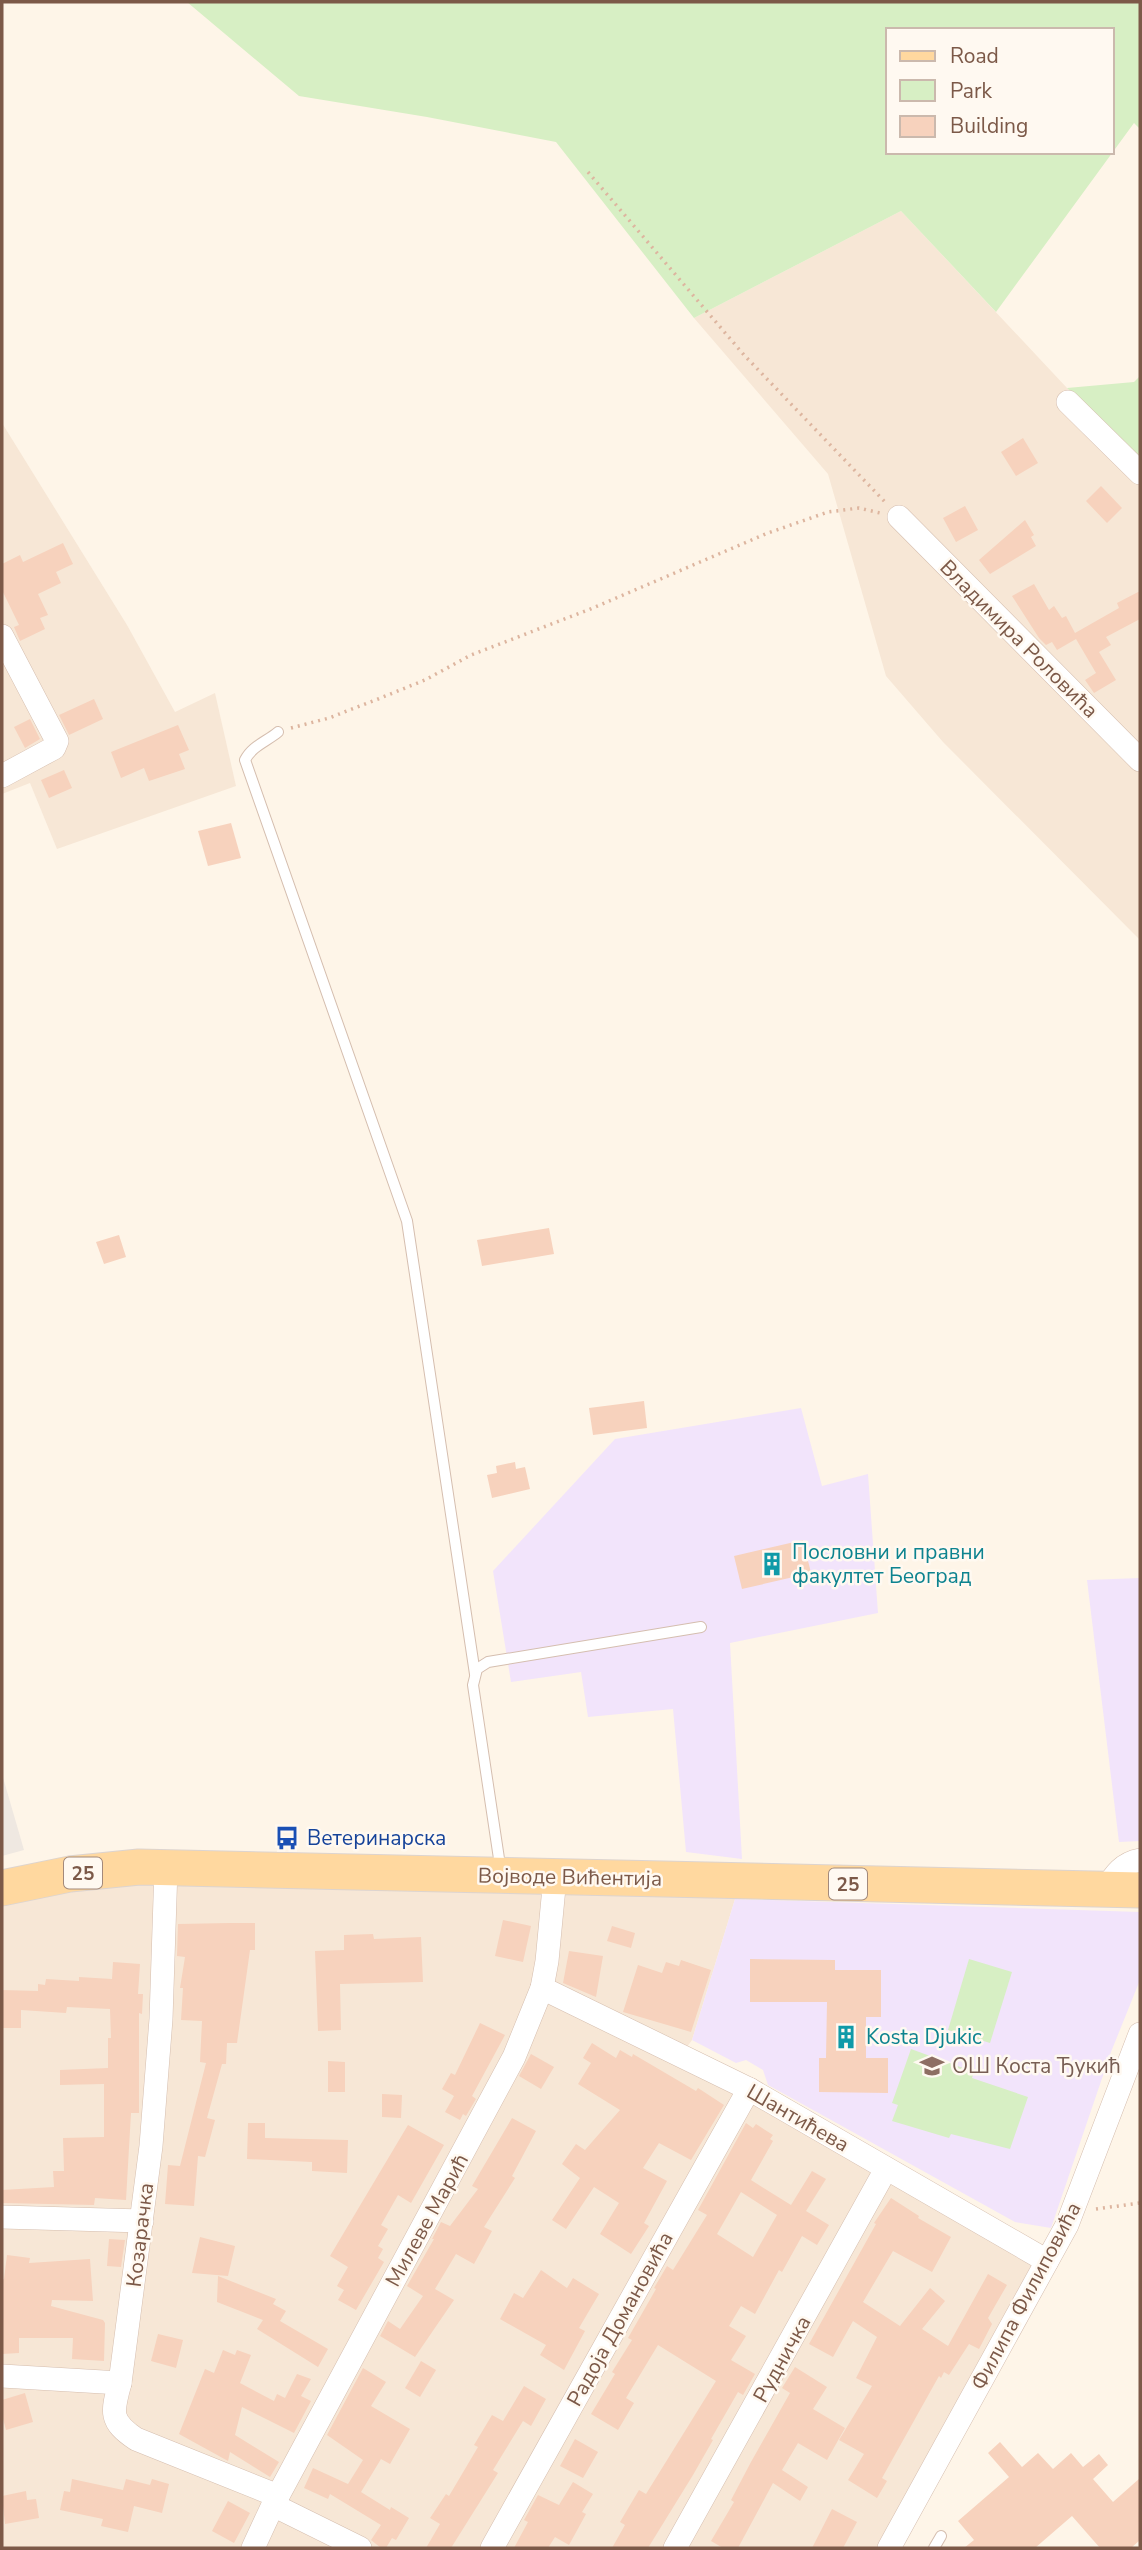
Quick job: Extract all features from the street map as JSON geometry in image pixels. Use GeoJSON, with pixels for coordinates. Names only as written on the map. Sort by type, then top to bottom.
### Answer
{"type":"FeatureCollection","features":[{"type":"Feature","properties":{"kind":"main road","name":"Војводе Вићентија"},"geometry":{"type":"LineString","coordinates":[[2,1888],[70,1874],[139,1867],[1123,1889]]}},
{"type":"Feature","properties":{"kind":"street"},"geometry":{"type":"LineString","coordinates":[[1068,402],[1140,473]]}},
{"type":"Feature","properties":{"kind":"street","name":"Владимира Роловића"},"geometry":{"type":"LineString","coordinates":[[899,517],[1140,760]]}},
{"type":"Feature","properties":{"kind":"street"},"geometry":{"type":"LineString","coordinates":[[2,636],[55,733],[57,745],[2,776]]}},
{"type":"Feature","properties":{"kind":"street"},"geometry":{"type":"LineString","coordinates":[[1123,1889],[1117,1871],[1132,1861],[1140,1860]]}},
{"type":"Feature","properties":{"kind":"street","name":"Козарачка"},"geometry":{"type":"LineString","coordinates":[[166,1868],[158,2071],[142,2221],[120,2383],[113,2409],[119,2428],[136,2439],[275,2501],[360,2548]]}},
{"type":"Feature","properties":{"kind":"street","name":"Милеве Марић"},"geometry":{"type":"LineString","coordinates":[[253,2548],[275,2501],[514,2057],[542,1988],[555,1877]]}},
{"type":"Feature","properties":{"kind":"street","name":"Шантићева"},"geometry":{"type":"LineString","coordinates":[[542,1988],[749,2089],[1047,2261]]}},
{"type":"Feature","properties":{"kind":"street","name":"Филипа Филиповића"},"geometry":{"type":"LineString","coordinates":[[889,2548],[1073,2211],[1140,2034]]}},
{"type":"Feature","properties":{"kind":"street","name":"Радоја Домановића"},"geometry":{"type":"LineString","coordinates":[[492,2548],[749,2089]]}},
{"type":"Feature","properties":{"kind":"street","name":"Рудничка"},"geometry":{"type":"LineString","coordinates":[[675,2548],[886,2169]]}},
{"type":"Feature","properties":{"kind":"street"},"geometry":{"type":"LineString","coordinates":[[2,2217],[142,2221]]}},
{"type":"Feature","properties":{"kind":"street"},"geometry":{"type":"LineString","coordinates":[[2,2376],[120,2383]]}},
{"type":"Feature","properties":{"kind":"lane"},"geometry":{"type":"LineString","coordinates":[[278,732],[251,750],[245,760],[407,1221],[475,1674],[473,1685],[502,1875]]}},
{"type":"Feature","properties":{"kind":"lane"},"geometry":{"type":"LineString","coordinates":[[475,1674],[488,1662],[701,1627]]}},
{"type":"Feature","properties":{"kind":"lane"},"geometry":{"type":"LineString","coordinates":[[934,2548],[941,2536]]}},
{"type":"Feature","properties":{"kind":"path"},"geometry":{"type":"LineString","coordinates":[[588,172],[744,355],[899,517]]}},
{"type":"Feature","properties":{"kind":"path"},"geometry":{"type":"LineString","coordinates":[[278,732],[329,718],[378,699],[425,680],[471,654],[587,610],[768,533],[828,512],[859,508],[899,517]]}},
{"type":"Feature","properties":{"kind":"path"},"geometry":{"type":"LineString","coordinates":[[1073,2211],[1140,2203]]}},
{"type":"Feature","properties":{"kind":"shaded area"},"geometry":{"type":"Polygon","coordinates":[[[901,211],[1067,388],[1140,460],[1140,940],[943,742],[886,676],[828,474],[694,318],[901,211]]]}},
{"type":"Feature","properties":{"kind":"shaded area"},"geometry":{"type":"Polygon","coordinates":[[[2,423],[127,625],[175,712],[215,693],[236,786],[57,849],[30,783],[2,794],[2,423]]]}},
{"type":"Feature","properties":{"kind":"shaded area"},"geometry":{"type":"Polygon","coordinates":[[[801,1408],[822,1486],[868,1474],[878,1613],[730,1643],[742,1859],[686,1852],[673,1709],[588,1717],[581,1672],[511,1682],[493,1571],[615,1439],[801,1408]]]}},
{"type":"Feature","properties":{"kind":"shaded area"},"geometry":{"type":"Polygon","coordinates":[[[1140,1578],[1140,1841],[1119,1842],[1087,1580],[1140,1578]]]}},
{"type":"Feature","properties":{"kind":"shaded area"},"geometry":{"type":"Polygon","coordinates":[[[2,1774],[24,1850],[2,1856],[2,1774]]]}},
{"type":"Feature","properties":{"kind":"shaded area"},"geometry":{"type":"Polygon","coordinates":[[[99,1884],[442,1888],[735,1899],[692,2040],[680,2057],[1037,2268],[881,2548],[2,2548],[2,1906],[99,1884]]]}},
{"type":"Feature","properties":{"kind":"shaded area","name":"ОШ Коста Ђукић"},"geometry":{"type":"Polygon","coordinates":[[[735,1899],[1140,1912],[1140,1980],[1111,2052],[1051,2228],[1015,2222],[768,2085],[763,2070],[746,2060],[736,2063],[692,2040],[735,1899]]]}},
{"type":"Feature","properties":{"kind":"green space"},"geometry":{"type":"Polygon","coordinates":[[[187,2],[1140,2],[1140,129],[1134,123],[1114,150],[1114,28],[886,28],[886,154],[1111,154],[996,312],[901,211],[694,318],[556,142],[299,96],[187,2]]]}},
{"type":"Feature","properties":{"kind":"green space"},"geometry":{"type":"Polygon","coordinates":[[[1140,376],[1140,460],[1067,388],[1134,382],[1140,376]]]}},
{"type":"Feature","properties":{"kind":"green space"},"geometry":{"type":"Polygon","coordinates":[[[969,1959],[1012,1972],[990,2043],[948,2030],[969,1959]]]}},
{"type":"Feature","properties":{"kind":"green space"},"geometry":{"type":"Polygon","coordinates":[[[911,2049],[974,2072],[972,2078],[1028,2097],[1010,2149],[951,2134],[949,2138],[892,2121],[898,2105],[892,2103],[911,2049]]]}},
{"type":"Feature","properties":{"kind":"building"},"geometry":{"type":"Polygon","coordinates":[[[1023,438],[1038,463],[1016,476],[1001,452],[1023,438]]]}},
{"type":"Feature","properties":{"kind":"building"},"geometry":{"type":"Polygon","coordinates":[[[1101,486],[1122,508],[1107,523],[1086,501],[1101,486]]]}},
{"type":"Feature","properties":{"kind":"building"},"geometry":{"type":"Polygon","coordinates":[[[965,506],[978,530],[956,542],[943,518],[965,506]]]}},
{"type":"Feature","properties":{"kind":"building"},"geometry":{"type":"Polygon","coordinates":[[[1025,520],[1034,535],[1031,537],[1036,546],[990,574],[979,560],[1025,520]]]}},
{"type":"Feature","properties":{"kind":"building"},"geometry":{"type":"Polygon","coordinates":[[[63,543],[73,564],[56,572],[61,583],[38,594],[48,615],[40,618],[45,629],[20,641],[14,627],[19,625],[2,590],[2,564],[20,555],[23,562],[63,543]]]}},
{"type":"Feature","properties":{"kind":"building"},"geometry":{"type":"Polygon","coordinates":[[[1034,584],[1049,610],[1054,606],[1062,618],[1066,616],[1075,633],[1119,608],[1117,603],[1140,591],[1140,619],[1106,637],[1111,645],[1099,652],[1116,680],[1094,693],[1085,680],[1096,673],[1076,639],[1057,650],[1052,642],[1046,645],[1039,638],[1012,596],[1034,584]]]}},
{"type":"Feature","properties":{"kind":"building"},"geometry":{"type":"Polygon","coordinates":[[[94,699],[103,719],[69,735],[59,715],[94,699]]]}},
{"type":"Feature","properties":{"kind":"building"},"geometry":{"type":"Polygon","coordinates":[[[30,719],[40,739],[25,748],[14,727],[30,719]]]}},
{"type":"Feature","properties":{"kind":"building"},"geometry":{"type":"Polygon","coordinates":[[[178,725],[189,750],[179,754],[185,769],[149,781],[144,768],[121,778],[111,752],[178,725]]]}},
{"type":"Feature","properties":{"kind":"building"},"geometry":{"type":"Polygon","coordinates":[[[64,770],[72,788],[49,798],[41,780],[64,770]]]}},
{"type":"Feature","properties":{"kind":"building"},"geometry":{"type":"Polygon","coordinates":[[[231,823],[241,858],[208,866],[198,831],[231,823]]]}},
{"type":"Feature","properties":{"kind":"building"},"geometry":{"type":"Polygon","coordinates":[[[549,1228],[554,1254],[482,1266],[477,1240],[549,1228]]]}},
{"type":"Feature","properties":{"kind":"building"},"geometry":{"type":"Polygon","coordinates":[[[119,1235],[126,1257],[104,1264],[96,1242],[119,1235]]]}},
{"type":"Feature","properties":{"kind":"building"},"geometry":{"type":"Polygon","coordinates":[[[644,1401],[647,1428],[593,1435],[589,1408],[644,1401]]]}},
{"type":"Feature","properties":{"kind":"building"},"geometry":{"type":"Polygon","coordinates":[[[515,1462],[516,1469],[525,1467],[530,1489],[492,1498],[487,1475],[497,1473],[496,1466],[515,1462]]]}},
{"type":"Feature","properties":{"kind":"building","name":"Пословни и правни факултет Београд"},"geometry":{"type":"Polygon","coordinates":[[[803,1540],[811,1573],[742,1589],[734,1556],[803,1540]]]}},
{"type":"Feature","properties":{"kind":"building"},"geometry":{"type":"Polygon","coordinates":[[[503,1920],[531,1926],[523,1962],[495,1956],[503,1920]]]}},
{"type":"Feature","properties":{"kind":"building"},"geometry":{"type":"Polygon","coordinates":[[[255,1923],[255,1950],[250,1950],[237,2043],[227,2043],[226,2064],[222,2064],[207,2118],[215,2120],[205,2157],[198,2156],[194,2206],[165,2204],[168,2165],[180,2166],[206,2063],[200,2062],[202,2021],[181,2020],[183,1988],[180,1988],[185,1957],[177,1956],[178,1924],[255,1923]]]}},
{"type":"Feature","properties":{"kind":"building"},"geometry":{"type":"Polygon","coordinates":[[[612,1926],[635,1933],[631,1948],[607,1941],[612,1926]]]}},
{"type":"Feature","properties":{"kind":"building"},"geometry":{"type":"Polygon","coordinates":[[[373,1934],[374,1939],[421,1937],[423,1982],[340,1984],[341,2030],[318,2031],[315,1951],[344,1950],[344,1935],[373,1934]]]}},
{"type":"Feature","properties":{"kind":"building"},"geometry":{"type":"Polygon","coordinates":[[[569,1951],[603,1956],[596,1997],[563,1983],[569,1951]]]}},
{"type":"Feature","properties":{"kind":"building","name":"Kosta Djukic"},"geometry":{"type":"Polygon","coordinates":[[[750,1959],[835,1960],[835,1970],[881,1970],[881,2017],[866,2017],[866,2058],[888,2058],[888,2093],[819,2092],[819,2058],[826,2058],[827,2002],[750,2002],[750,1959]]]}},
{"type":"Feature","properties":{"kind":"building"},"geometry":{"type":"Polygon","coordinates":[[[681,1960],[711,1970],[691,2032],[623,2012],[638,1965],[662,1973],[666,1962],[679,1966],[681,1960]]]}},
{"type":"Feature","properties":{"kind":"building"},"geometry":{"type":"Polygon","coordinates":[[[113,1962],[140,1964],[138,1994],[143,1994],[142,2014],[139,2013],[139,2113],[131,2113],[126,2200],[95,2198],[94,2205],[2,2203],[2,2190],[54,2187],[53,2171],[64,2171],[63,2138],[104,2137],[104,2084],[60,2085],[60,2070],[108,2068],[108,2038],[111,2038],[110,2009],[67,2007],[66,2013],[21,2010],[21,2028],[2,2028],[2,1990],[38,1991],[38,1984],[45,1985],[46,1979],[112,1979],[113,1962]]]}},
{"type":"Feature","properties":{"kind":"building"},"geometry":{"type":"Polygon","coordinates":[[[480,2023],[505,2035],[472,2096],[476,2099],[466,2116],[463,2114],[460,2120],[445,2112],[454,2096],[442,2089],[451,2073],[455,2075],[480,2023]]]}},
{"type":"Feature","properties":{"kind":"building"},"geometry":{"type":"Polygon","coordinates":[[[592,2043],[616,2058],[620,2050],[632,2057],[633,2054],[696,2091],[698,2088],[724,2105],[691,2160],[659,2143],[643,2168],[667,2181],[644,2223],[649,2226],[631,2254],[600,2234],[619,2203],[594,2187],[566,2229],[552,2220],[580,2178],[562,2164],[576,2144],[585,2150],[620,2110],[578,2084],[591,2063],[583,2058],[592,2043]]]}},
{"type":"Feature","properties":{"kind":"building"},"geometry":{"type":"Polygon","coordinates":[[[531,2054],[554,2067],[541,2089],[519,2076],[531,2054]]]}},
{"type":"Feature","properties":{"kind":"building"},"geometry":{"type":"Polygon","coordinates":[[[328,2061],[345,2062],[345,2092],[328,2092],[328,2061]]]}},
{"type":"Feature","properties":{"kind":"building"},"geometry":{"type":"Polygon","coordinates":[[[382,2094],[402,2095],[401,2118],[382,2117],[382,2094]]]}},
{"type":"Feature","properties":{"kind":"building"},"geometry":{"type":"Polygon","coordinates":[[[512,2118],[536,2131],[512,2176],[515,2178],[484,2227],[492,2231],[474,2264],[456,2254],[435,2289],[454,2300],[415,2357],[380,2336],[388,2321],[400,2329],[423,2296],[407,2286],[441,2222],[450,2226],[478,2189],[472,2186],[512,2118]]]}},
{"type":"Feature","properties":{"kind":"building"},"geometry":{"type":"Polygon","coordinates":[[[248,2123],[265,2123],[265,2138],[348,2140],[347,2173],[312,2171],[312,2162],[247,2159],[248,2123]]]}},
{"type":"Feature","properties":{"kind":"building"},"geometry":{"type":"Polygon","coordinates":[[[746,2123],[753,2128],[756,2124],[773,2135],[770,2139],[773,2141],[751,2180],[791,2205],[812,2171],[826,2179],[806,2211],[829,2225],[817,2245],[802,2236],[782,2272],[779,2270],[755,2314],[741,2306],[729,2326],[746,2336],[731,2360],[755,2374],[743,2395],[738,2392],[693,2475],[648,2548],[612,2548],[625,2525],[620,2522],[639,2490],[646,2494],[716,2381],[658,2345],[626,2398],[634,2403],[618,2430],[591,2414],[632,2340],[628,2338],[656,2289],[654,2288],[667,2266],[673,2270],[707,2215],[698,2210],[746,2123]],[[741,2192],[717,2234],[753,2257],[777,2215],[741,2192]]]}},
{"type":"Feature","properties":{"kind":"building"},"geometry":{"type":"Polygon","coordinates":[[[408,2125],[444,2145],[411,2203],[398,2195],[381,2225],[388,2229],[378,2246],[383,2249],[378,2258],[384,2262],[356,2310],[338,2300],[344,2290],[337,2286],[348,2267],[330,2256],[408,2125]]]}},
{"type":"Feature","properties":{"kind":"building"},"geometry":{"type":"Polygon","coordinates":[[[891,2198],[951,2237],[932,2272],[893,2251],[863,2302],[900,2326],[930,2288],[945,2301],[922,2329],[948,2346],[988,2274],[1007,2285],[988,2318],[992,2324],[979,2349],[969,2344],[949,2375],[944,2372],[941,2378],[939,2376],[882,2478],[887,2481],[877,2498],[848,2480],[864,2454],[839,2440],[872,2386],[856,2378],[877,2337],[853,2321],[833,2357],[809,2344],[876,2224],[874,2223],[891,2198]]]}},
{"type":"Feature","properties":{"kind":"building"},"geometry":{"type":"Polygon","coordinates":[[[200,2237],[235,2246],[228,2276],[192,2273],[200,2237]]]}},
{"type":"Feature","properties":{"kind":"building"},"geometry":{"type":"Polygon","coordinates":[[[109,2239],[125,2240],[121,2267],[107,2266],[109,2239]]]}},
{"type":"Feature","properties":{"kind":"building"},"geometry":{"type":"Polygon","coordinates":[[[7,2255],[30,2258],[29,2263],[90,2259],[93,2301],[52,2300],[51,2306],[103,2320],[104,2361],[72,2359],[73,2338],[19,2338],[19,2353],[2,2354],[2,2280],[7,2255]]]}},
{"type":"Feature","properties":{"kind":"building"},"geometry":{"type":"Polygon","coordinates":[[[541,2270],[567,2288],[573,2278],[599,2294],[579,2328],[585,2331],[564,2370],[540,2355],[546,2345],[500,2319],[514,2293],[523,2298],[541,2270]]]}},
{"type":"Feature","properties":{"kind":"building"},"geometry":{"type":"Polygon","coordinates":[[[218,2276],[276,2299],[273,2304],[286,2311],[280,2321],[328,2349],[318,2367],[257,2329],[263,2320],[217,2302],[218,2276]]]}},
{"type":"Feature","properties":{"kind":"building"},"geometry":{"type":"Polygon","coordinates":[[[158,2334],[183,2340],[176,2368],[151,2361],[158,2334]]]}},
{"type":"Feature","properties":{"kind":"building"},"geometry":{"type":"Polygon","coordinates":[[[223,2350],[235,2355],[237,2350],[251,2355],[240,2383],[274,2401],[277,2394],[285,2398],[297,2374],[311,2379],[301,2396],[311,2401],[294,2433],[242,2407],[235,2435],[279,2462],[270,2477],[230,2452],[228,2461],[179,2434],[205,2369],[214,2373],[223,2350]]]}},
{"type":"Feature","properties":{"kind":"building"},"geometry":{"type":"Polygon","coordinates":[[[421,2361],[436,2370],[420,2397],[405,2388],[421,2361]]]}},
{"type":"Feature","properties":{"kind":"building"},"geometry":{"type":"Polygon","coordinates":[[[795,2367],[827,2387],[813,2409],[845,2428],[827,2460],[798,2443],[782,2470],[808,2487],[800,2501],[773,2483],[738,2548],[723,2548],[711,2541],[790,2393],[782,2388],[795,2367]]]}},
{"type":"Feature","properties":{"kind":"building"},"geometry":{"type":"Polygon","coordinates":[[[363,2368],[386,2382],[371,2406],[410,2429],[390,2464],[381,2459],[361,2492],[409,2518],[396,2540],[392,2538],[386,2548],[381,2548],[371,2540],[381,2525],[330,2494],[328,2499],[304,2488],[313,2468],[348,2484],[363,2460],[327,2435],[363,2368]]]}},
{"type":"Feature","properties":{"kind":"building"},"geometry":{"type":"Polygon","coordinates":[[[524,2386],[546,2399],[531,2426],[523,2421],[493,2470],[498,2473],[451,2548],[426,2548],[440,2524],[430,2518],[446,2494],[449,2496],[478,2447],[474,2445],[492,2415],[503,2421],[524,2386]]]}},
{"type":"Feature","properties":{"kind":"building"},"geometry":{"type":"Polygon","coordinates":[[[25,2393],[33,2422],[6,2430],[2,2400],[25,2393]]]}},
{"type":"Feature","properties":{"kind":"building"},"geometry":{"type":"Polygon","coordinates":[[[575,2439],[598,2452],[583,2478],[560,2466],[575,2439]]]}},
{"type":"Feature","properties":{"kind":"building"},"geometry":{"type":"Polygon","coordinates":[[[1000,2442],[1022,2467],[1038,2453],[1053,2469],[1071,2453],[1083,2467],[1099,2454],[1108,2465],[1093,2479],[1113,2502],[1140,2478],[1140,2540],[1131,2548],[1100,2548],[1072,2516],[1035,2548],[964,2548],[974,2540],[958,2521],[1009,2477],[988,2453],[1000,2442]]]}},
{"type":"Feature","properties":{"kind":"building"},"geometry":{"type":"Polygon","coordinates":[[[72,2479],[123,2490],[126,2479],[150,2485],[152,2479],[169,2484],[162,2513],[134,2506],[128,2532],[101,2526],[103,2519],[60,2510],[64,2491],[70,2492],[72,2479]]]}},
{"type":"Feature","properties":{"kind":"building"},"geometry":{"type":"Polygon","coordinates":[[[573,2482],[593,2494],[582,2512],[586,2514],[569,2545],[555,2537],[548,2548],[514,2548],[528,2522],[524,2520],[538,2495],[559,2505],[573,2482]]]}},
{"type":"Feature","properties":{"kind":"building"},"geometry":{"type":"Polygon","coordinates":[[[26,2491],[27,2500],[36,2499],[39,2518],[5,2524],[2,2496],[26,2491]]]}},
{"type":"Feature","properties":{"kind":"building"},"geometry":{"type":"Polygon","coordinates":[[[228,2501],[250,2513],[234,2543],[212,2531],[228,2501]]]}},
{"type":"Feature","properties":{"kind":"building"},"geometry":{"type":"Polygon","coordinates":[[[832,2509],[857,2522],[843,2548],[812,2548],[832,2509]]]}},
{"type":"Feature","properties":{"kind":"place","name":"Пословни и правни факултет Београд"},"geometry":{"type":"Point","coordinates":[772,1564]}},
{"type":"Feature","properties":{"kind":"place","name":"Ветеринарска"},"geometry":{"type":"Point","coordinates":[287,1838]}},
{"type":"Feature","properties":{"kind":"place","name":"Kosta Djukic"},"geometry":{"type":"Point","coordinates":[846,2037]}},
{"type":"Feature","properties":{"kind":"place","name":"ОШ Коста Ђукић"},"geometry":{"type":"Point","coordinates":[932,2066]}}]}
